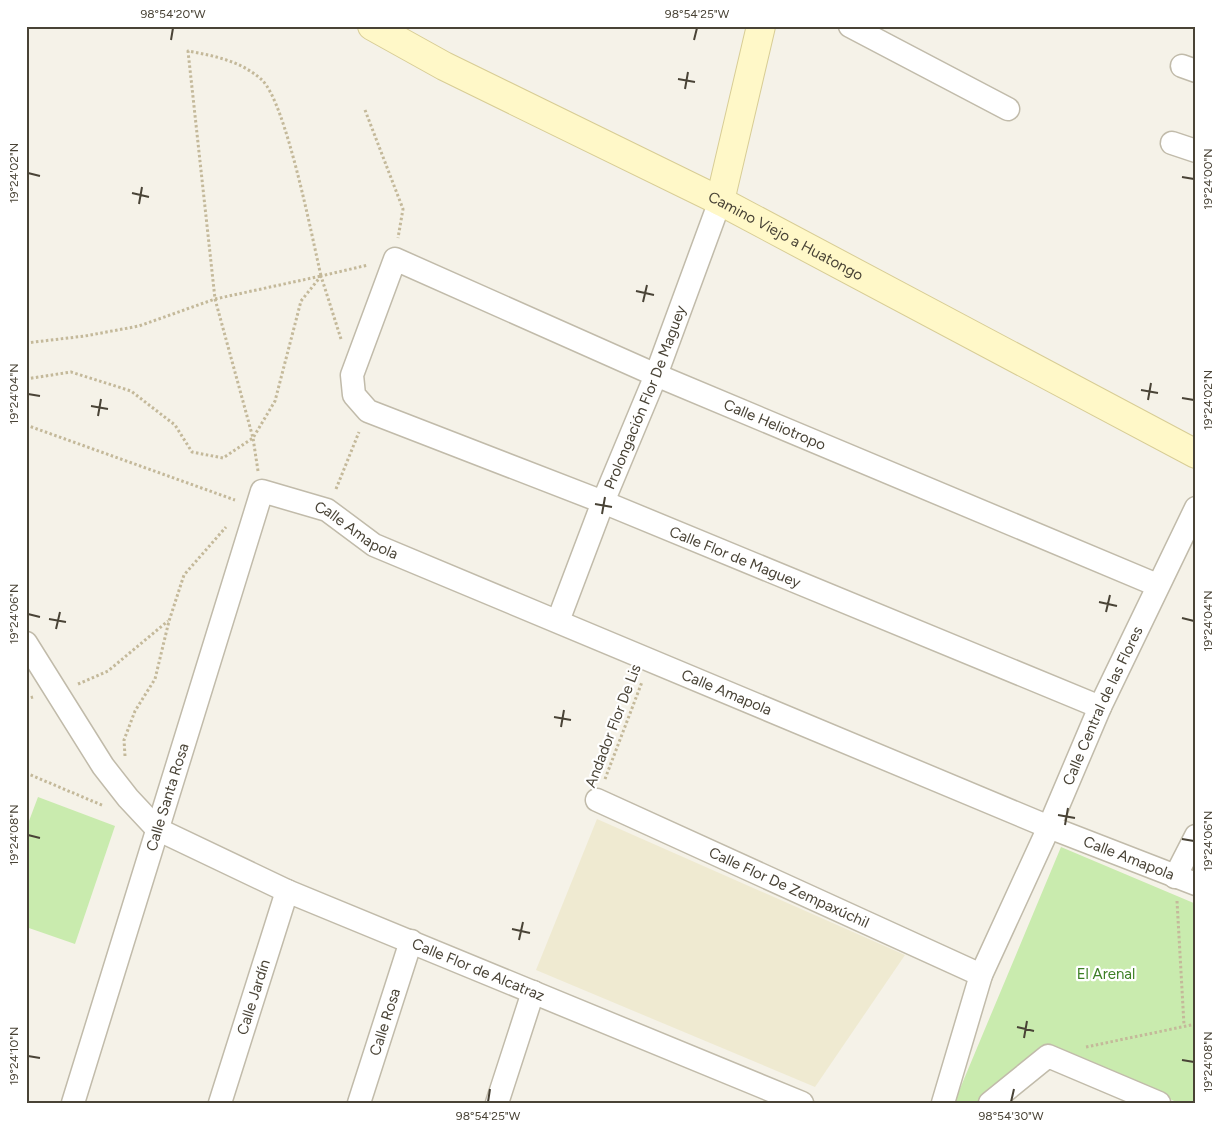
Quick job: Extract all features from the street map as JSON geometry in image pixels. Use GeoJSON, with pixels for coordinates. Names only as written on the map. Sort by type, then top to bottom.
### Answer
{"type":"FeatureCollection","features":[{"type":"Feature","properties":{"kind":"main road","name":"Camino Viejo a Huatongo"},"geometry":{"type":"LineString","coordinates":[[372,26],[444,66],[720,201],[1196,454]]}},
{"type":"Feature","properties":{"kind":"main road"},"geometry":{"type":"LineString","coordinates":[[720,201],[760,26]]}},
{"type":"Feature","properties":{"kind":"street"},"geometry":{"type":"LineString","coordinates":[[850,26],[1008,109]]}},
{"type":"Feature","properties":{"kind":"street"},"geometry":{"type":"LineString","coordinates":[[1172,143],[1196,151]]}},
{"type":"Feature","properties":{"kind":"street","name":"Prolongación Flor De Maguey"},"geometry":{"type":"LineString","coordinates":[[558,621],[603,502],[656,375],[720,201]]}},
{"type":"Feature","properties":{"kind":"street"},"geometry":{"type":"LineString","coordinates":[[368,411],[354,394],[352,375],[395,259]]}},
{"type":"Feature","properties":{"kind":"street","name":"Calle Heliotropo"},"geometry":{"type":"LineString","coordinates":[[395,259],[656,375],[1157,585]]}},
{"type":"Feature","properties":{"kind":"street","name":"Calle Flor de Maguey"},"geometry":{"type":"LineString","coordinates":[[368,411],[603,502],[1100,707]]}},
{"type":"Feature","properties":{"kind":"street","name":"Calle Amapola"},"geometry":{"type":"LineString","coordinates":[[262,491],[327,510],[374,545],[1050,827],[1186,880]]}},
{"type":"Feature","properties":{"kind":"street","name":"Calle Santa Rosa"},"geometry":{"type":"LineString","coordinates":[[73,1103],[262,491]]}},
{"type":"Feature","properties":{"kind":"street","name":"Calle Central de las Flores"},"geometry":{"type":"LineString","coordinates":[[943,1103],[982,975],[1050,827],[1100,707],[1157,585],[1196,508]]}},
{"type":"Feature","properties":{"kind":"street"},"geometry":{"type":"LineString","coordinates":[[26,642],[103,766],[128,798],[157,829]]}},
{"type":"Feature","properties":{"kind":"street","name":"Calle Flor De Zempaxúchil"},"geometry":{"type":"LineString","coordinates":[[597,800],[982,975]]}},
{"type":"Feature","properties":{"kind":"street","name":"Calle Flor de Alcatraz"},"geometry":{"type":"LineString","coordinates":[[157,829],[287,891],[802,1103]]}},
{"type":"Feature","properties":{"kind":"street"},"geometry":{"type":"LineString","coordinates":[[1186,880],[1196,836]]}},
{"type":"Feature","properties":{"kind":"street","name":"Calle Jardín"},"geometry":{"type":"LineString","coordinates":[[220,1103],[287,891]]}},
{"type":"Feature","properties":{"kind":"street","name":"Calle Rosa"},"geometry":{"type":"LineString","coordinates":[[359,1103],[411,941]]}},
{"type":"Feature","properties":{"kind":"street"},"geometry":{"type":"LineString","coordinates":[[497,1103],[533,992]]}},
{"type":"Feature","properties":{"kind":"street"},"geometry":{"type":"LineString","coordinates":[[990,1103],[1048,1056],[1159,1103]]}},
{"type":"Feature","properties":{"kind":"path"},"geometry":{"type":"LineString","coordinates":[[26,425],[230,499],[250,504],[262,491],[252,438],[215,299],[188,51],[231,60],[262,80],[280,112],[321,276],[352,375]]}},
{"type":"Feature","properties":{"kind":"path"},"geometry":{"type":"LineString","coordinates":[[26,343],[85,336],[139,326],[215,299],[395,259],[403,209],[365,110]]}},
{"type":"Feature","properties":{"kind":"path"},"geometry":{"type":"LineString","coordinates":[[26,379],[71,372],[131,390],[175,425],[192,452],[223,458],[252,438],[275,401],[301,301],[321,276]]}},
{"type":"Feature","properties":{"kind":"path"},"geometry":{"type":"LineString","coordinates":[[327,510],[368,411]]}},
{"type":"Feature","properties":{"kind":"path"},"geometry":{"type":"LineString","coordinates":[[125,759],[124,740],[135,711],[155,679],[169,621],[184,575],[229,524]]}},
{"type":"Feature","properties":{"kind":"path"},"geometry":{"type":"LineString","coordinates":[[26,699],[57,692],[108,672],[169,621]]}},
{"type":"Feature","properties":{"kind":"path","name":"Andador Flor De Lis"},"geometry":{"type":"LineString","coordinates":[[597,800],[650,660]]}},
{"type":"Feature","properties":{"kind":"path"},"geometry":{"type":"LineString","coordinates":[[26,772],[113,810]]}},
{"type":"Feature","properties":{"kind":"path"},"geometry":{"type":"LineString","coordinates":[[1184,1025],[1186,880]]}},
{"type":"Feature","properties":{"kind":"path"},"geometry":{"type":"LineString","coordinates":[[1048,1056],[1184,1025],[1196,1024]]}},
{"type":"Feature","properties":{"kind":"shaded area"},"geometry":{"type":"Polygon","coordinates":[[[597,819],[905,955],[815,1087],[536,970],[597,819]]]}},
{"type":"Feature","properties":{"kind":"green space"},"geometry":{"type":"Polygon","coordinates":[[[38,797],[115,826],[75,944],[26,927],[26,829],[38,797]]]}},
{"type":"Feature","properties":{"kind":"green space","name":"El Arenal"},"geometry":{"type":"Polygon","coordinates":[[[1061,847],[1196,904],[1196,1103],[1179,1103],[1049,1048],[976,1103],[954,1103],[1061,847]]]}}]}
